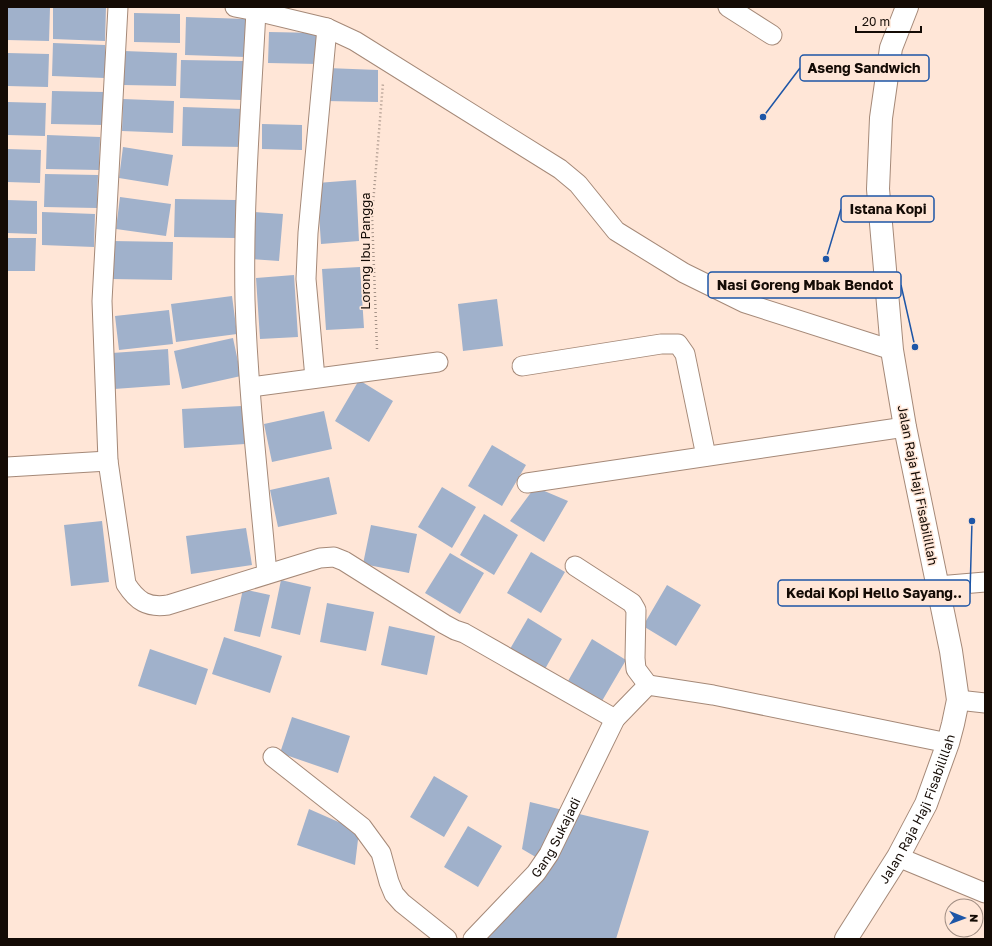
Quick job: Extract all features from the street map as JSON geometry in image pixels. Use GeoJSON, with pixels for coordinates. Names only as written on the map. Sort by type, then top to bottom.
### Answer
{"type":"FeatureCollection","features":[{"type":"Feature","properties":{"kind":"highway","name":"Jalan Raja Haji Fisabilillah"},"geometry":{"type":"LineString","coordinates":[[846,939],[898,857],[926,804],[948,743],[958,700],[951,652],[905,427],[892,350],[878,189],[881,126],[891,48],[907,7]]}},
{"type":"Feature","properties":{"kind":"street"},"geometry":{"type":"LineString","coordinates":[[118,7],[102,301],[108,461],[126,584],[133,596],[142,602],[159,606],[320,558],[334,557],[344,561],[444,624],[464,633],[615,719]]}},
{"type":"Feature","properties":{"kind":"street"},"geometry":{"type":"LineString","coordinates":[[235,7],[327,28],[355,41],[560,169],[578,184],[616,231],[684,273],[745,303],[892,350]]}},
{"type":"Feature","properties":{"kind":"street"},"geometry":{"type":"LineString","coordinates":[[728,7],[772,35]]}},
{"type":"Feature","properties":{"kind":"street"},"geometry":{"type":"LineString","coordinates":[[256,11],[246,192],[245,301],[251,387],[268,574]]}},
{"type":"Feature","properties":{"kind":"street"},"geometry":{"type":"LineString","coordinates":[[315,378],[306,279],[308,232],[327,28]]}},
{"type":"Feature","properties":{"kind":"street"},"geometry":{"type":"LineString","coordinates":[[522,366],[662,344],[678,344],[685,354],[706,456]]}},
{"type":"Feature","properties":{"kind":"street"},"geometry":{"type":"LineString","coordinates":[[251,387],[438,362]]}},
{"type":"Feature","properties":{"kind":"street"},"geometry":{"type":"LineString","coordinates":[[527,483],[905,427]]}},
{"type":"Feature","properties":{"kind":"street"},"geometry":{"type":"LineString","coordinates":[[7,466],[108,461]]}},
{"type":"Feature","properties":{"kind":"street"},"geometry":{"type":"LineString","coordinates":[[575,566],[632,603],[636,610],[636,669],[648,685],[713,695],[948,743]]}},
{"type":"Feature","properties":{"kind":"street"},"geometry":{"type":"LineString","coordinates":[[938,586],[985,582]]}},
{"type":"Feature","properties":{"kind":"street","name":"Gang Sukajadi"},"geometry":{"type":"LineString","coordinates":[[473,939],[536,874],[549,854],[615,719],[648,685]]}},
{"type":"Feature","properties":{"kind":"street"},"geometry":{"type":"LineString","coordinates":[[958,700],[985,703]]}},
{"type":"Feature","properties":{"kind":"street"},"geometry":{"type":"LineString","coordinates":[[273,757],[362,827],[381,853],[394,894],[402,903],[447,939]]}},
{"type":"Feature","properties":{"kind":"street"},"geometry":{"type":"LineString","coordinates":[[898,857],[985,893]]}},
{"type":"Feature","properties":{"kind":"path","name":"Lorong Ibu Pangga"},"geometry":{"type":"LineString","coordinates":[[378,370],[372,216],[385,60]]}},
{"type":"Feature","properties":{"kind":"building"},"geometry":{"type":"Polygon","coordinates":[[[7,7],[50,8],[49,41],[7,40],[7,7]]]}},
{"type":"Feature","properties":{"kind":"building"},"geometry":{"type":"Polygon","coordinates":[[[53,7],[106,7],[105,41],[53,39],[53,7]]]}},
{"type":"Feature","properties":{"kind":"building"},"geometry":{"type":"Polygon","coordinates":[[[134,13],[180,14],[180,43],[134,42],[134,13]]]}},
{"type":"Feature","properties":{"kind":"building"},"geometry":{"type":"Polygon","coordinates":[[[186,17],[247,19],[246,57],[185,55],[186,17]]]}},
{"type":"Feature","properties":{"kind":"building"},"geometry":{"type":"Polygon","coordinates":[[[269,32],[319,33],[318,64],[268,63],[269,32]]]}},
{"type":"Feature","properties":{"kind":"building"},"geometry":{"type":"Polygon","coordinates":[[[53,43],[105,45],[105,78],[52,76],[53,43]]]}},
{"type":"Feature","properties":{"kind":"building"},"geometry":{"type":"Polygon","coordinates":[[[124,51],[177,53],[176,86],[123,85],[124,51]]]}},
{"type":"Feature","properties":{"kind":"building"},"geometry":{"type":"Polygon","coordinates":[[[7,53],[49,54],[48,87],[7,86],[7,53]]]}},
{"type":"Feature","properties":{"kind":"building"},"geometry":{"type":"Polygon","coordinates":[[[181,60],[243,61],[242,100],[180,98],[181,60]]]}},
{"type":"Feature","properties":{"kind":"building"},"geometry":{"type":"Polygon","coordinates":[[[327,68],[378,70],[378,102],[326,101],[327,68]]]}},
{"type":"Feature","properties":{"kind":"building"},"geometry":{"type":"Polygon","coordinates":[[[52,91],[105,92],[104,125],[51,124],[52,91]]]}},
{"type":"Feature","properties":{"kind":"building"},"geometry":{"type":"Polygon","coordinates":[[[123,99],[174,101],[173,133],[122,131],[123,99]]]}},
{"type":"Feature","properties":{"kind":"building"},"geometry":{"type":"Polygon","coordinates":[[[7,102],[46,103],[45,136],[7,135],[7,102]]]}},
{"type":"Feature","properties":{"kind":"building"},"geometry":{"type":"Polygon","coordinates":[[[183,107],[244,109],[243,147],[182,146],[183,107]]]}},
{"type":"Feature","properties":{"kind":"building"},"geometry":{"type":"Polygon","coordinates":[[[262,124],[302,125],[302,150],[262,149],[262,124]]]}},
{"type":"Feature","properties":{"kind":"building"},"geometry":{"type":"Polygon","coordinates":[[[47,135],[100,137],[99,170],[46,169],[47,135]]]}},
{"type":"Feature","properties":{"kind":"building"},"geometry":{"type":"Polygon","coordinates":[[[123,147],[173,155],[168,186],[119,178],[123,147]]]}},
{"type":"Feature","properties":{"kind":"building"},"geometry":{"type":"Polygon","coordinates":[[[7,149],[41,150],[40,183],[7,182],[7,149]]]}},
{"type":"Feature","properties":{"kind":"building"},"geometry":{"type":"Polygon","coordinates":[[[45,174],[98,175],[97,208],[44,207],[45,174]]]}},
{"type":"Feature","properties":{"kind":"building"},"geometry":{"type":"Polygon","coordinates":[[[356,180],[359,241],[321,244],[317,183],[356,180]]]}},
{"type":"Feature","properties":{"kind":"building"},"geometry":{"type":"Polygon","coordinates":[[[120,197],[171,204],[166,236],[116,229],[120,197]]]}},
{"type":"Feature","properties":{"kind":"building"},"geometry":{"type":"Polygon","coordinates":[[[175,199],[236,200],[235,238],[174,237],[175,199]]]}},
{"type":"Feature","properties":{"kind":"building"},"geometry":{"type":"Polygon","coordinates":[[[7,200],[37,201],[37,234],[7,233],[7,200]]]}},
{"type":"Feature","properties":{"kind":"building"},"geometry":{"type":"Polygon","coordinates":[[[42,212],[95,214],[94,247],[42,245],[42,212]]]}},
{"type":"Feature","properties":{"kind":"building"},"geometry":{"type":"Polygon","coordinates":[[[254,212],[283,214],[279,261],[250,259],[254,212]]]}},
{"type":"Feature","properties":{"kind":"building"},"geometry":{"type":"Polygon","coordinates":[[[7,238],[36,238],[35,271],[7,271],[7,238]]]}},
{"type":"Feature","properties":{"kind":"building"},"geometry":{"type":"Polygon","coordinates":[[[112,241],[173,242],[172,280],[111,279],[112,241]]]}},
{"type":"Feature","properties":{"kind":"building"},"geometry":{"type":"Polygon","coordinates":[[[360,267],[364,328],[326,330],[322,269],[360,267]]]}},
{"type":"Feature","properties":{"kind":"building"},"geometry":{"type":"Polygon","coordinates":[[[294,275],[298,337],[260,339],[256,278],[294,275]]]}},
{"type":"Feature","properties":{"kind":"building"},"geometry":{"type":"Polygon","coordinates":[[[232,296],[237,334],[176,342],[171,304],[232,296]]]}},
{"type":"Feature","properties":{"kind":"building"},"geometry":{"type":"Polygon","coordinates":[[[497,299],[503,346],[463,351],[458,304],[497,299]]]}},
{"type":"Feature","properties":{"kind":"building"},"geometry":{"type":"Polygon","coordinates":[[[169,310],[173,344],[119,350],[115,316],[169,310]]]}},
{"type":"Feature","properties":{"kind":"building"},"geometry":{"type":"Polygon","coordinates":[[[233,338],[241,376],[182,389],[174,351],[233,338]]]}},
{"type":"Feature","properties":{"kind":"building"},"geometry":{"type":"Polygon","coordinates":[[[168,349],[170,385],[114,389],[112,353],[168,349]]]}},
{"type":"Feature","properties":{"kind":"building"},"geometry":{"type":"Polygon","coordinates":[[[359,380],[393,401],[369,442],[335,421],[359,380]]]}},
{"type":"Feature","properties":{"kind":"building"},"geometry":{"type":"Polygon","coordinates":[[[242,406],[245,444],[184,448],[182,409],[242,406]]]}},
{"type":"Feature","properties":{"kind":"building"},"geometry":{"type":"Polygon","coordinates":[[[324,411],[332,449],[272,462],[264,424],[324,411]]]}},
{"type":"Feature","properties":{"kind":"building"},"geometry":{"type":"Polygon","coordinates":[[[492,445],[526,465],[502,506],[468,486],[492,445]]]}},
{"type":"Feature","properties":{"kind":"building"},"geometry":{"type":"Polygon","coordinates":[[[329,477],[337,514],[278,527],[270,490],[329,477]]]}},
{"type":"Feature","properties":{"kind":"building"},"geometry":{"type":"Polygon","coordinates":[[[442,487],[476,507],[452,548],[418,527],[442,487]]]}},
{"type":"Feature","properties":{"kind":"building"},"geometry":{"type":"Polygon","coordinates":[[[535,487],[568,501],[544,542],[510,521],[535,487]]]}},
{"type":"Feature","properties":{"kind":"building"},"geometry":{"type":"Polygon","coordinates":[[[484,514],[518,535],[494,575],[460,555],[484,514]]]}},
{"type":"Feature","properties":{"kind":"building"},"geometry":{"type":"Polygon","coordinates":[[[102,521],[109,582],[71,586],[64,525],[102,521]]]}},
{"type":"Feature","properties":{"kind":"building"},"geometry":{"type":"Polygon","coordinates":[[[371,525],[417,534],[409,573],[363,564],[371,525]]]}},
{"type":"Feature","properties":{"kind":"building"},"geometry":{"type":"Polygon","coordinates":[[[246,528],[252,565],[191,574],[186,536],[246,528]]]}},
{"type":"Feature","properties":{"kind":"building"},"geometry":{"type":"Polygon","coordinates":[[[531,552],[565,572],[541,613],[507,593],[531,552]]]}},
{"type":"Feature","properties":{"kind":"building"},"geometry":{"type":"Polygon","coordinates":[[[450,553],[484,573],[460,614],[425,593],[450,553]]]}},
{"type":"Feature","properties":{"kind":"building"},"geometry":{"type":"Polygon","coordinates":[[[281,580],[311,587],[300,635],[271,628],[281,580]]]}},
{"type":"Feature","properties":{"kind":"building"},"geometry":{"type":"Polygon","coordinates":[[[667,585],[701,605],[676,646],[643,626],[667,585]]]}},
{"type":"Feature","properties":{"kind":"building"},"geometry":{"type":"Polygon","coordinates":[[[243,589],[270,595],[260,637],[234,631],[243,589]]]}},
{"type":"Feature","properties":{"kind":"building"},"geometry":{"type":"Polygon","coordinates":[[[327,603],[374,612],[366,651],[320,642],[327,603]]]}},
{"type":"Feature","properties":{"kind":"building"},"geometry":{"type":"Polygon","coordinates":[[[528,618],[562,639],[545,669],[510,649],[528,618]]]}},
{"type":"Feature","properties":{"kind":"building"},"geometry":{"type":"Polygon","coordinates":[[[389,626],[435,636],[427,675],[381,665],[389,626]]]}},
{"type":"Feature","properties":{"kind":"building"},"geometry":{"type":"Polygon","coordinates":[[[224,637],[282,656],[270,693],[212,674],[224,637]]]}},
{"type":"Feature","properties":{"kind":"building"},"geometry":{"type":"Polygon","coordinates":[[[592,639],[626,660],[602,701],[568,681],[592,639]]]}},
{"type":"Feature","properties":{"kind":"building"},"geometry":{"type":"Polygon","coordinates":[[[150,649],[208,669],[196,705],[138,686],[150,649]]]}},
{"type":"Feature","properties":{"kind":"building"},"geometry":{"type":"Polygon","coordinates":[[[292,717],[350,736],[338,773],[280,753],[292,717]]]}},
{"type":"Feature","properties":{"kind":"building"},"geometry":{"type":"Polygon","coordinates":[[[434,776],[468,796],[444,837],[410,817],[434,776]]]}},
{"type":"Feature","properties":{"kind":"building"},"geometry":{"type":"Polygon","coordinates":[[[530,802],[649,831],[616,939],[480,939],[551,866],[522,849],[530,802]]]}},
{"type":"Feature","properties":{"kind":"building"},"geometry":{"type":"Polygon","coordinates":[[[309,809],[359,831],[355,865],[297,845],[309,809]]]}},
{"type":"Feature","properties":{"kind":"building"},"geometry":{"type":"Polygon","coordinates":[[[468,826],[502,846],[478,887],[444,867],[468,826]]]}},
{"type":"Feature","properties":{"kind":"place","name":"Aseng Sandwich"},"geometry":{"type":"Point","coordinates":[763,117]}},
{"type":"Feature","properties":{"kind":"place","name":"Istana Kopi"},"geometry":{"type":"Point","coordinates":[826,259]}},
{"type":"Feature","properties":{"kind":"place","name":"Nasi Goreng Mbak Bendot"},"geometry":{"type":"Point","coordinates":[915,347]}},
{"type":"Feature","properties":{"kind":"place","name":"Kedai Kopi Hello Sayang.."},"geometry":{"type":"Point","coordinates":[972,521]}}]}
